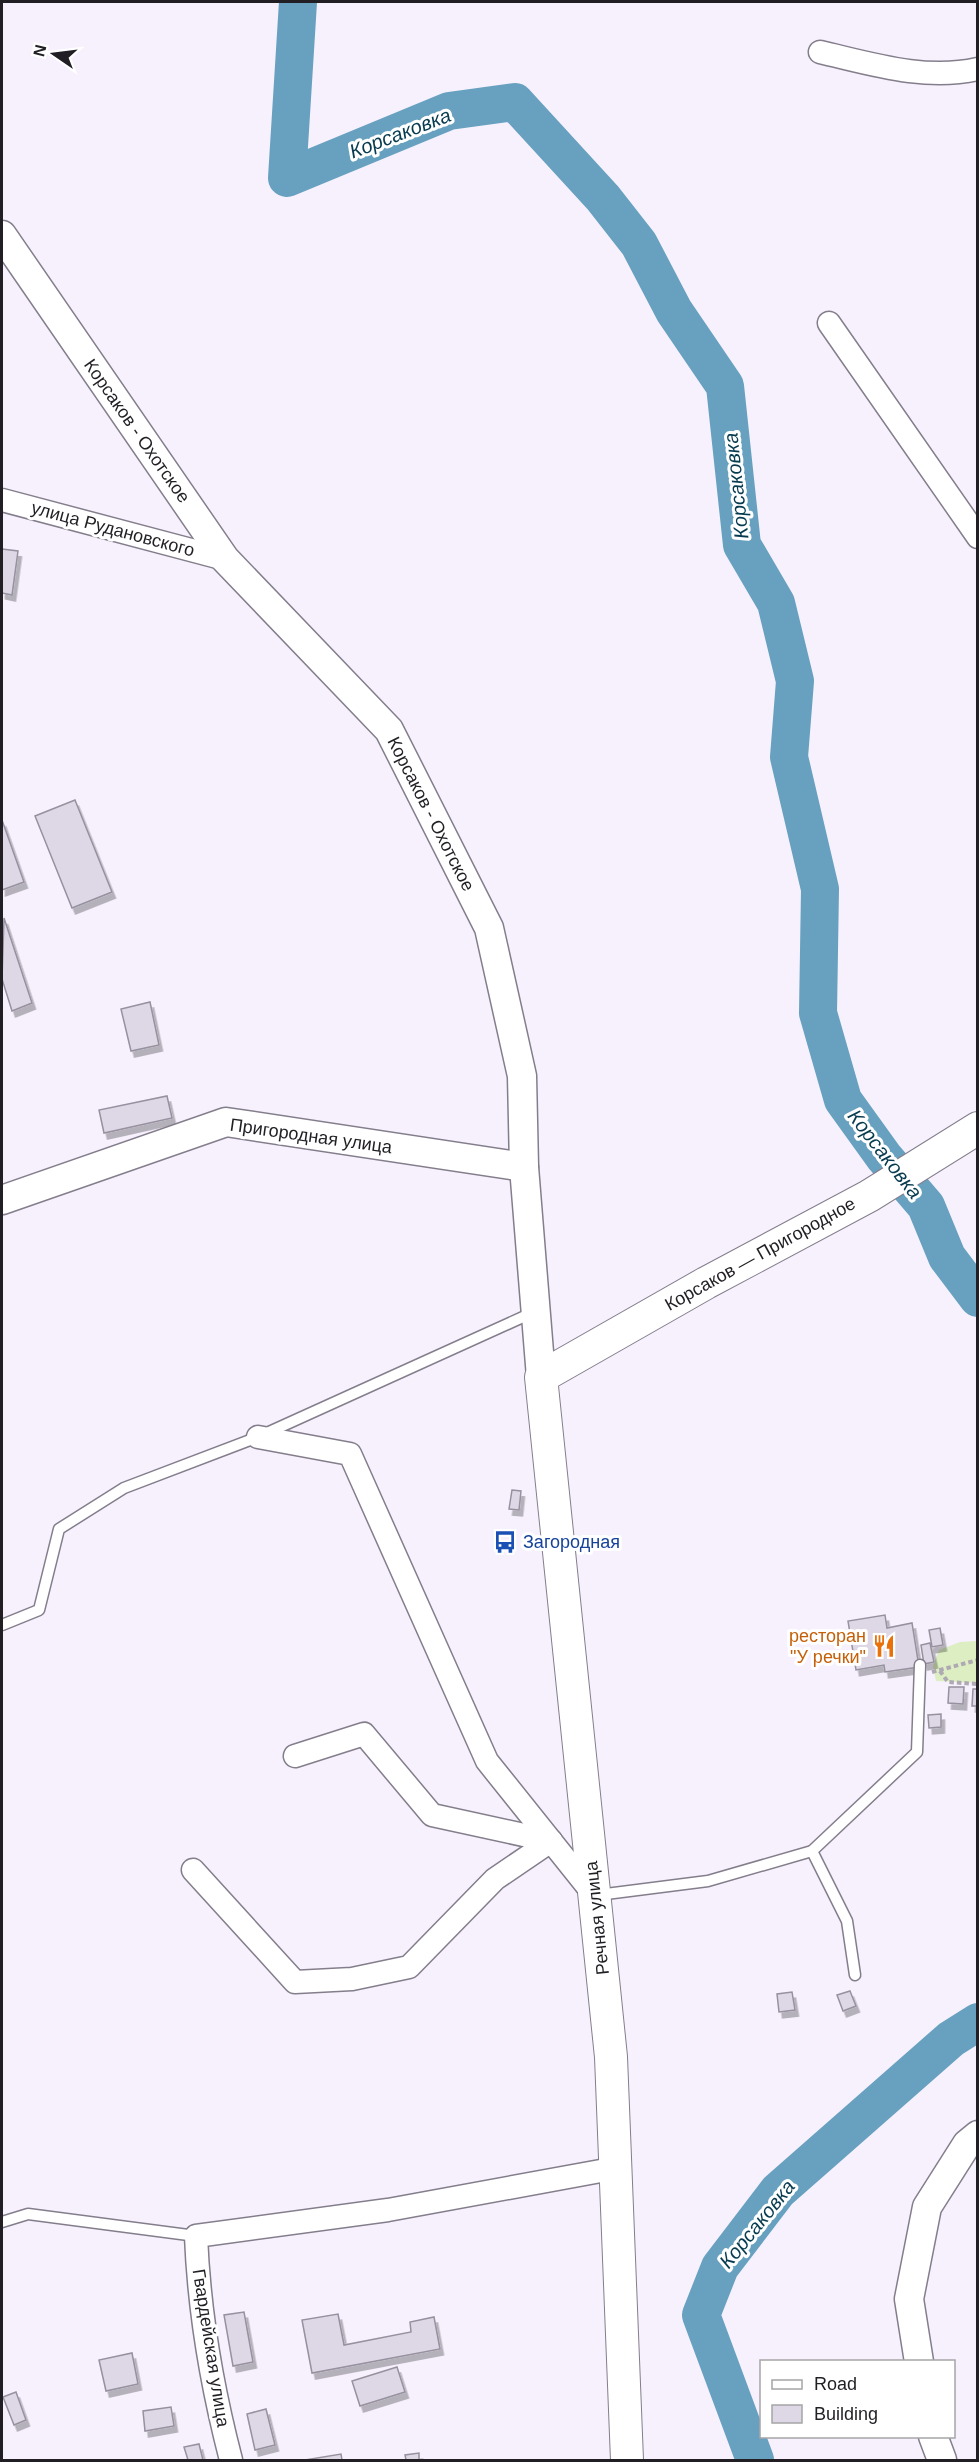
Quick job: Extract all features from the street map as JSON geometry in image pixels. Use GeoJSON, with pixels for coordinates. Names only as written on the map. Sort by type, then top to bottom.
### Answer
{"type":"FeatureCollection","features":[{"type":"Feature","properties":{"kind":"main road","name":"Корсаков — Пригородное"},"geometry":{"type":"LineString","coordinates":[[541,1377],[706,1283],[869,1196],[978,1128]]}},
{"type":"Feature","properties":{"kind":"main road","name":"Речная улица"},"geometry":{"type":"LineString","coordinates":[[541,1377],[611,2057],[627,2460]]}},
{"type":"Feature","properties":{"kind":"street"},"geometry":{"type":"LineString","coordinates":[[820,52],[908,72],[956,74],[978,69]]}},
{"type":"Feature","properties":{"kind":"street","name":"Корсаков - Охотское"},"geometry":{"type":"LineString","coordinates":[[2,235],[225,559],[389,730],[489,928],[522,1076],[524,1167],[541,1377]]}},
{"type":"Feature","properties":{"kind":"street"},"geometry":{"type":"LineString","coordinates":[[829,323],[978,537]]}},
{"type":"Feature","properties":{"kind":"street","name":"улица Рудановского"},"geometry":{"type":"LineString","coordinates":[[2,500],[225,559]]}},
{"type":"Feature","properties":{"kind":"street","name":"Пригородная улица"},"geometry":{"type":"LineString","coordinates":[[2,1200],[226,1122],[524,1167]]}},
{"type":"Feature","properties":{"kind":"street"},"geometry":{"type":"LineString","coordinates":[[258,1437],[350,1454],[487,1761],[595,1896]]}},
{"type":"Feature","properties":{"kind":"street"},"geometry":{"type":"LineString","coordinates":[[295,1756],[364,1734],[432,1815],[551,1841]]}},
{"type":"Feature","properties":{"kind":"street"},"geometry":{"type":"LineString","coordinates":[[194,1870],[295,1982],[352,1979],[410,1967],[495,1879],[551,1841]]}},
{"type":"Feature","properties":{"kind":"street"},"geometry":{"type":"LineString","coordinates":[[919,2360],[909,2299],[927,2207],[967,2144],[978,2134]]}},
{"type":"Feature","properties":{"kind":"street"},"geometry":{"type":"LineString","coordinates":[[195,2236],[388,2210],[617,2168]]}},
{"type":"Feature","properties":{"kind":"street","name":"Гвардейская улица"},"geometry":{"type":"LineString","coordinates":[[195,2236],[198,2280],[220,2419],[231,2460]]}},
{"type":"Feature","properties":{"kind":"street"},"geometry":{"type":"LineString","coordinates":[[934,2438],[942,2460]]}},
{"type":"Feature","properties":{"kind":"lane"},"geometry":{"type":"LineString","coordinates":[[2,1625],[39,1610],[59,1529],[124,1488],[258,1437],[534,1312]]}},
{"type":"Feature","properties":{"kind":"lane"},"geometry":{"type":"LineString","coordinates":[[595,1896],[708,1881],[812,1851],[917,1752],[920,1669]]}},
{"type":"Feature","properties":{"kind":"lane"},"geometry":{"type":"LineString","coordinates":[[812,1851],[847,1921],[855,1975]]}},
{"type":"Feature","properties":{"kind":"lane"},"geometry":{"type":"LineString","coordinates":[[2,2222],[28,2214],[195,2236]]}},
{"type":"Feature","properties":{"kind":"path"},"geometry":{"type":"LineString","coordinates":[[920,1669],[940,1671],[978,1660]]}},
{"type":"Feature","properties":{"kind":"path"},"geometry":{"type":"LineString","coordinates":[[940,1671],[948,1682],[978,1684]]}},
{"type":"Feature","properties":{"kind":"green space"},"geometry":{"type":"Polygon","coordinates":[[[977,1641],[977,1683],[936,1681],[933,1666],[939,1650],[960,1642],[977,1641]]]}},
{"type":"Feature","properties":{"kind":"building"},"geometry":{"type":"Polygon","coordinates":[[[2,549],[18,551],[12,595],[2,593],[2,549]]]}},
{"type":"Feature","properties":{"kind":"building"},"geometry":{"type":"Polygon","coordinates":[[[75,800],[112,892],[72,908],[35,816],[75,800]]]}},
{"type":"Feature","properties":{"kind":"building"},"geometry":{"type":"Polygon","coordinates":[[[2,820],[24,882],[2,890],[2,820]]]}},
{"type":"Feature","properties":{"kind":"building"},"geometry":{"type":"Polygon","coordinates":[[[4,918],[32,1003],[12,1011],[2,979],[4,918]]]}},
{"type":"Feature","properties":{"kind":"building"},"geometry":{"type":"Polygon","coordinates":[[[150,1002],[159,1045],[131,1051],[121,1009],[150,1002]]]}},
{"type":"Feature","properties":{"kind":"building"},"geometry":{"type":"Polygon","coordinates":[[[167,1096],[172,1118],[104,1133],[99,1110],[167,1096]]]}},
{"type":"Feature","properties":{"kind":"building"},"geometry":{"type":"Polygon","coordinates":[[[512,1490],[521,1491],[519,1510],[509,1509],[512,1490]]]}},
{"type":"Feature","properties":{"kind":"building","name":"ресторан \"У речки\""},"geometry":{"type":"Polygon","coordinates":[[[885,1615],[887,1628],[912,1623],[919,1667],[885,1672],[884,1665],[856,1670],[848,1621],[885,1615]]]}},
{"type":"Feature","properties":{"kind":"building"},"geometry":{"type":"Polygon","coordinates":[[[940,1628],[943,1645],[932,1647],[929,1630],[940,1628]]]}},
{"type":"Feature","properties":{"kind":"building"},"geometry":{"type":"Polygon","coordinates":[[[930,1643],[934,1662],[924,1664],[921,1645],[930,1643]]]}},
{"type":"Feature","properties":{"kind":"building"},"geometry":{"type":"Polygon","coordinates":[[[949,1687],[964,1687],[963,1704],[948,1703],[949,1687]]]}},
{"type":"Feature","properties":{"kind":"building"},"geometry":{"type":"Polygon","coordinates":[[[973,1689],[978,1689],[978,1706],[972,1706],[973,1689]]]}},
{"type":"Feature","properties":{"kind":"building"},"geometry":{"type":"Polygon","coordinates":[[[941,1714],[941,1727],[929,1728],[928,1715],[941,1714]]]}},
{"type":"Feature","properties":{"kind":"building"},"geometry":{"type":"Polygon","coordinates":[[[850,1991],[856,2006],[843,2011],[837,1995],[850,1991]]]}},
{"type":"Feature","properties":{"kind":"building"},"geometry":{"type":"Polygon","coordinates":[[[792,1992],[795,2010],[779,2012],[777,1994],[792,1992]]]}},
{"type":"Feature","properties":{"kind":"building"},"geometry":{"type":"Polygon","coordinates":[[[244,2312],[253,2362],[233,2366],[224,2315],[244,2312]]]}},
{"type":"Feature","properties":{"kind":"building"},"geometry":{"type":"Polygon","coordinates":[[[338,2314],[344,2345],[411,2332],[410,2322],[434,2317],[440,2349],[312,2373],[302,2320],[338,2314]]]}},
{"type":"Feature","properties":{"kind":"building"},"geometry":{"type":"Polygon","coordinates":[[[132,2353],[138,2384],[106,2391],[99,2360],[132,2353]]]}},
{"type":"Feature","properties":{"kind":"building"},"geometry":{"type":"Polygon","coordinates":[[[397,2367],[405,2392],[360,2406],[352,2381],[397,2367]]]}},
{"type":"Feature","properties":{"kind":"building"},"geometry":{"type":"Polygon","coordinates":[[[16,2392],[26,2420],[14,2425],[3,2397],[16,2392]]]}},
{"type":"Feature","properties":{"kind":"building"},"geometry":{"type":"Polygon","coordinates":[[[171,2407],[174,2426],[145,2431],[143,2411],[171,2407]]]}},
{"type":"Feature","properties":{"kind":"building"},"geometry":{"type":"Polygon","coordinates":[[[266,2409],[275,2445],[255,2450],[247,2414],[266,2409]]]}},
{"type":"Feature","properties":{"kind":"building"},"geometry":{"type":"Polygon","coordinates":[[[199,2444],[203,2460],[188,2460],[184,2447],[199,2444]]]}},
{"type":"Feature","properties":{"kind":"building"},"geometry":{"type":"Polygon","coordinates":[[[419,2453],[419,2460],[406,2460],[405,2455],[419,2453]]]}},
{"type":"Feature","properties":{"kind":"building"},"geometry":{"type":"Polygon","coordinates":[[[341,2454],[342,2460],[305,2460],[341,2454]]]}},
{"type":"Feature","properties":{"kind":"waterway","name":"Корсаковка"},"geometry":{"type":"LineString","coordinates":[[298,2],[287,178],[449,111],[515,102],[603,198],[639,244],[674,311],[725,386],[742,545],[776,603],[795,681],[789,757],[820,889],[818,1013],[843,1100],[884,1157],[926,1206],[947,1257],[978,1298]]}},
{"type":"Feature","properties":{"kind":"waterway","name":"Корсаковка"},"geometry":{"type":"LineString","coordinates":[[755,2460],[701,2315],[720,2267],[778,2191],[951,2039],[978,2022]]}},
{"type":"Feature","properties":{"kind":"place","name":"Загородная"},"geometry":{"type":"Point","coordinates":[505,1542]}},
{"type":"Feature","properties":{"kind":"place","name":"ресторан \"У речки\""},"geometry":{"type":"Point","coordinates":[884,1646]}}]}
